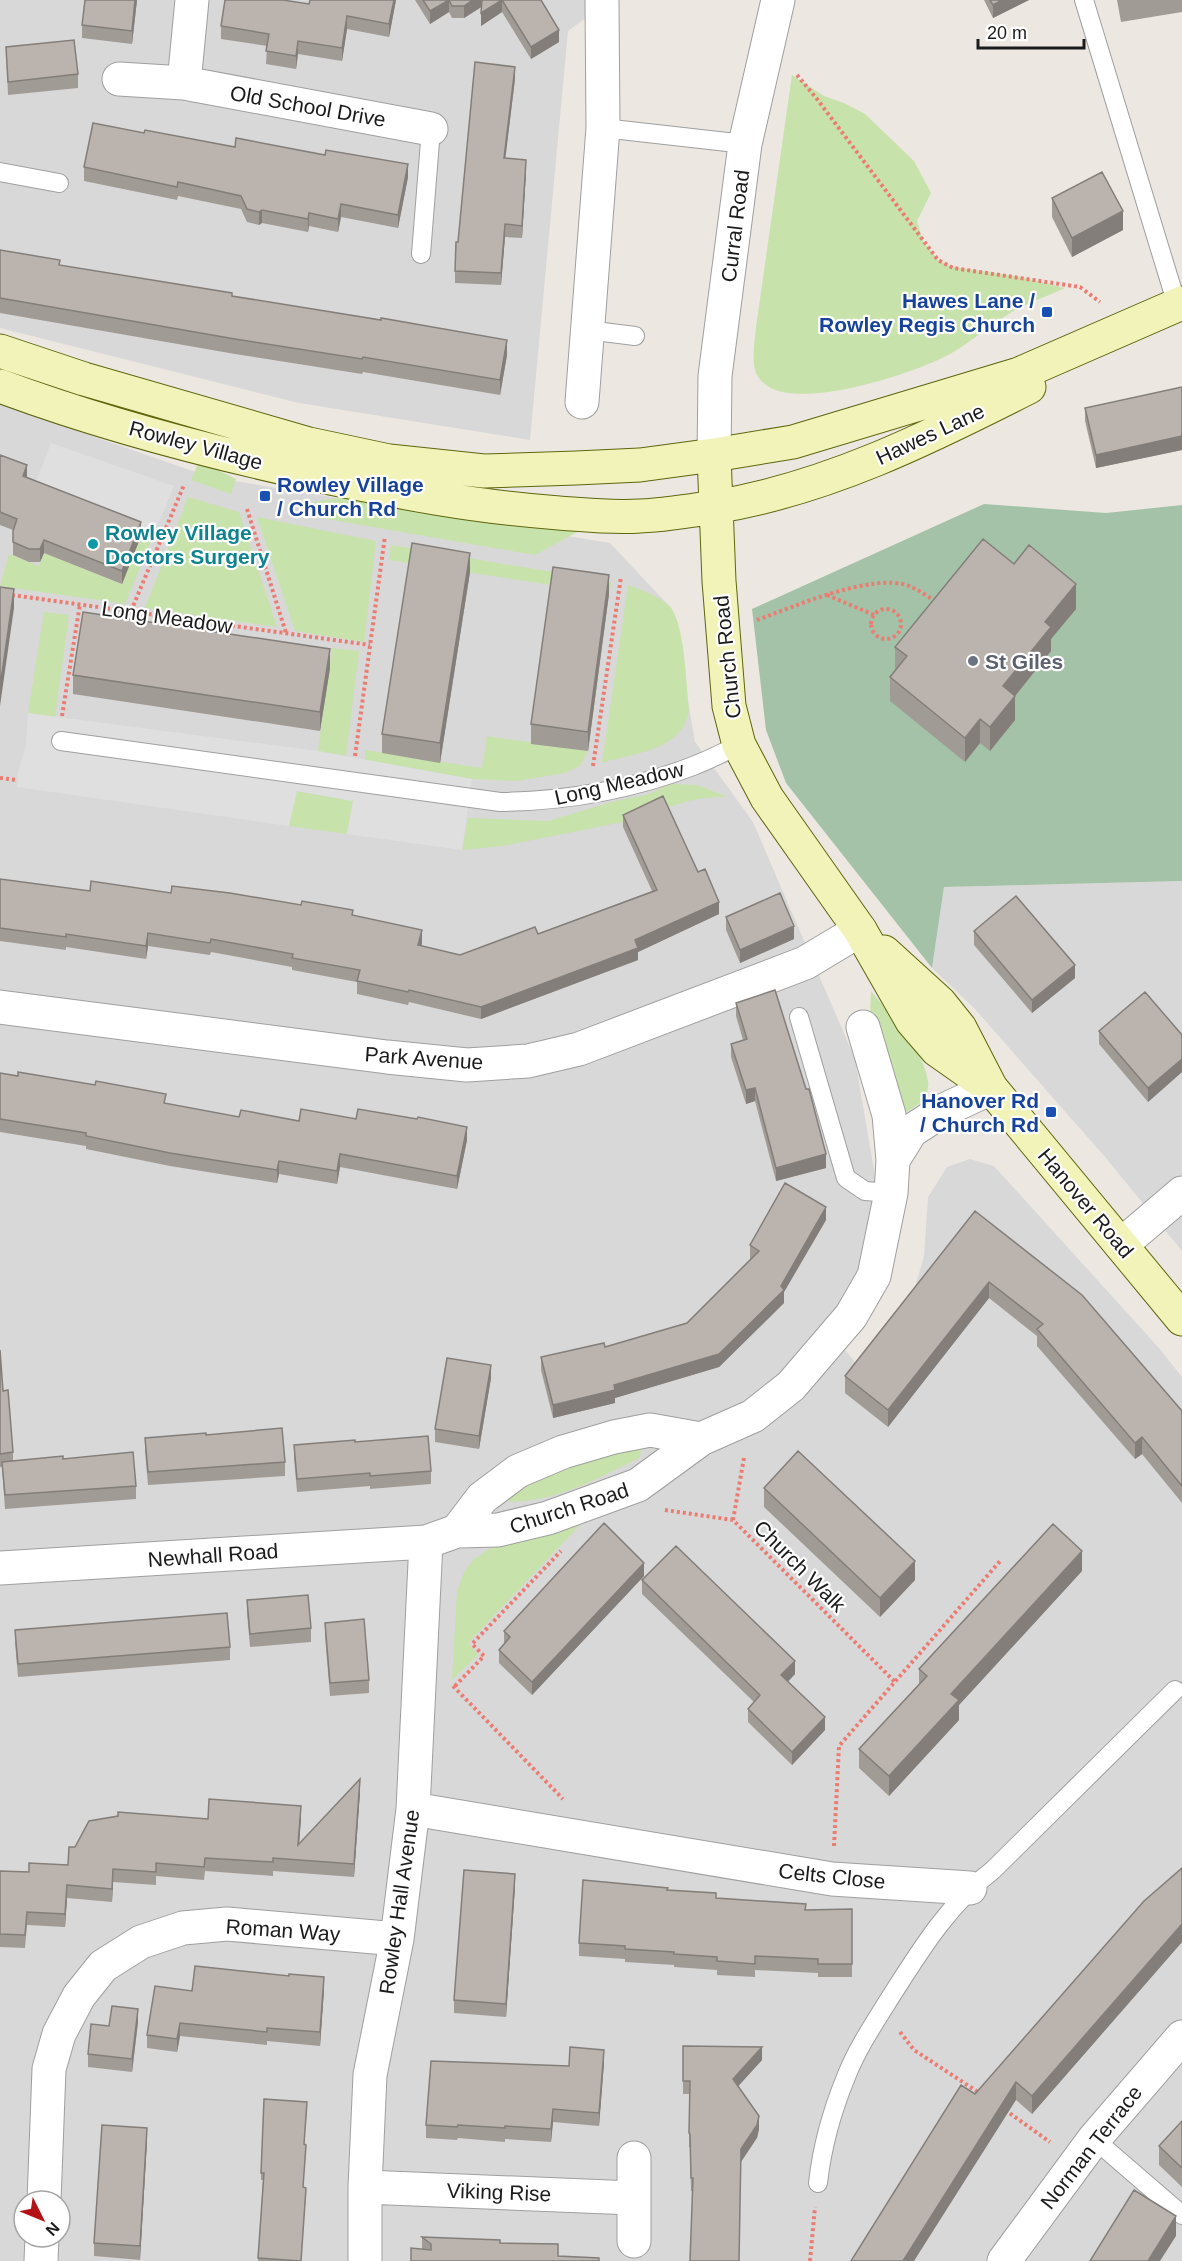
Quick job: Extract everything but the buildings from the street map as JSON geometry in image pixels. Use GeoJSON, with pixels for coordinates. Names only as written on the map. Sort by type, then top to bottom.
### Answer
{"type":"FeatureCollection","features":[{"type":"Feature","properties":{"kind":"main road","name":"Hawes Lane"},"geometry":{"type":"LineString","coordinates":[[714,455],[793,442],[1019,374],[1179,304]]}},
{"type":"Feature","properties":{"kind":"main road","name":"Hawes Lane"},"geometry":{"type":"LineString","coordinates":[[716,506],[775,493],[848,470],[935,435],[1045,379],[1129,326]]}},
{"type":"Feature","properties":{"kind":"main road","name":"Rowley Village"},"geometry":{"type":"LineString","coordinates":[[0,351],[84,379],[309,444],[389,461],[484,471],[640,465],[714,455]]}},
{"type":"Feature","properties":{"kind":"main road","name":"Rowley Village"},"geometry":{"type":"LineString","coordinates":[[0,386],[92,417],[245,459],[438,500],[512,510],[598,516],[640,516],[716,506]]}},
{"type":"Feature","properties":{"kind":"main road","name":"Church Road"},"geometry":{"type":"LineString","coordinates":[[714,455],[729,706],[739,745],[767,798],[819,871]]}},
{"type":"Feature","properties":{"kind":"main road","name":"Hanover Road"},"geometry":{"type":"LineString","coordinates":[[819,871],[860,930],[912,1021],[937,1050],[991,1088],[1182,1319]]}},
{"type":"Feature","properties":{"kind":"street"},"geometry":{"type":"LineString","coordinates":[[184,83],[192,0]]}},
{"type":"Feature","properties":{"kind":"street","name":"Curral Road"},"geometry":{"type":"LineString","coordinates":[[714,455],[715,376],[745,144],[778,0]]}},
{"type":"Feature","properties":{"kind":"street"},"geometry":{"type":"LineString","coordinates":[[582,402],[603,128],[602,1]]}},
{"type":"Feature","properties":{"kind":"street","name":"Old School Drive"},"geometry":{"type":"LineString","coordinates":[[119,79],[184,83],[431,129]]}},
{"type":"Feature","properties":{"kind":"street","name":"Park Avenue"},"geometry":{"type":"LineString","coordinates":[[0,1007],[387,1058],[467,1065],[528,1061],[579,1049],[805,963],[860,930]]}},
{"type":"Feature","properties":{"kind":"street","name":"Church Road"},"geometry":{"type":"LineString","coordinates":[[426,1542],[457,1531],[498,1530],[548,1518],[600,1501],[638,1485],[700,1439],[753,1416],[791,1386],[851,1316],[873,1276],[891,1192],[893,1160],[889,1115],[863,1027]]}},
{"type":"Feature","properties":{"kind":"street","name":"Church Road"},"geometry":{"type":"LineString","coordinates":[[893,1160],[911,1131],[942,1112],[991,1088]]}},
{"type":"Feature","properties":{"kind":"street"},"geometry":{"type":"LineString","coordinates":[[1121,1245],[1182,1193]]}},
{"type":"Feature","properties":{"kind":"street","name":"Church Road"},"geometry":{"type":"LineString","coordinates":[[457,1531],[482,1498],[518,1471],[563,1452],[614,1437],[650,1430],[700,1439]]}},
{"type":"Feature","properties":{"kind":"street","name":"Newhall Road"},"geometry":{"type":"LineString","coordinates":[[0,1568],[426,1542]]}},
{"type":"Feature","properties":{"kind":"street","name":"Rowley Hall Avenue"},"geometry":{"type":"LineString","coordinates":[[365,2261],[370,2075],[397,1939],[413,1809],[426,1542]]}},
{"type":"Feature","properties":{"kind":"street","name":"Celts Close"},"geometry":{"type":"LineString","coordinates":[[413,1809],[832,1879],[970,1888]]}},
{"type":"Feature","properties":{"kind":"street","name":"Roman Way"},"geometry":{"type":"LineString","coordinates":[[44,2189],[49,2069],[59,2034],[79,1995],[103,1966],[141,1942],[183,1929],[226,1924],[397,1939]]}},
{"type":"Feature","properties":{"kind":"street","name":"Norman Terrace"},"geometry":{"type":"LineString","coordinates":[[1004,2261],[1094,2139],[1182,2037]]}},
{"type":"Feature","properties":{"kind":"street"},"geometry":{"type":"LineString","coordinates":[[634,2158],[634,2241]]}},
{"type":"Feature","properties":{"kind":"street","name":"Viking Rise"},"geometry":{"type":"LineString","coordinates":[[366,2187],[633,2198]]}},
{"type":"Feature","properties":{"kind":"lane"},"geometry":{"type":"LineString","coordinates":[[1084,0],[1179,304]]}},
{"type":"Feature","properties":{"kind":"lane"},"geometry":{"type":"LineString","coordinates":[[603,128],[745,144]]}},
{"type":"Feature","properties":{"kind":"lane"},"geometry":{"type":"LineString","coordinates":[[421,254],[431,129]]}},
{"type":"Feature","properties":{"kind":"lane"},"geometry":{"type":"LineString","coordinates":[[0,172],[59,183]]}},
{"type":"Feature","properties":{"kind":"lane"},"geometry":{"type":"LineString","coordinates":[[587,330],[635,336]]}},
{"type":"Feature","properties":{"kind":"lane","name":"Long Meadow"},"geometry":{"type":"LineString","coordinates":[[61,741],[500,802],[557,800],[639,783],[693,766],[739,745]]}},
{"type":"Feature","properties":{"kind":"lane"},"geometry":{"type":"LineString","coordinates":[[799,1017],[846,1178],[866,1191],[891,1192]]}},
{"type":"Feature","properties":{"kind":"lane"},"geometry":{"type":"LineString","coordinates":[[818,2183],[822,2151],[846,2075],[924,1945],[970,1888],[993,1870],[1175,1690]]}},
{"type":"Feature","properties":{"kind":"lane"},"geometry":{"type":"LineString","coordinates":[[1094,2139],[1182,2215]]}},
{"type":"Feature","properties":{"kind":"path"},"geometry":{"type":"LineString","coordinates":[[795,73],[938,260],[953,267],[1080,287],[1129,326]]}},
{"type":"Feature","properties":{"kind":"path"},"geometry":{"type":"LineString","coordinates":[[131,611],[184,485]]}},
{"type":"Feature","properties":{"kind":"path"},"geometry":{"type":"LineString","coordinates":[[247,509],[286,633]]}},
{"type":"Feature","properties":{"kind":"path"},"geometry":{"type":"LineString","coordinates":[[351,781],[385,536]]}},
{"type":"Feature","properties":{"kind":"path"},"geometry":{"type":"LineString","coordinates":[[593,768],[621,577]]}},
{"type":"Feature","properties":{"kind":"path"},"geometry":{"type":"LineString","coordinates":[[751,622],[827,595],[880,583],[907,586],[940,604]]}},
{"type":"Feature","properties":{"kind":"path","name":"Long Meadow"},"geometry":{"type":"LineString","coordinates":[[12,595],[370,645]]}},
{"type":"Feature","properties":{"kind":"path"},"geometry":{"type":"LineString","coordinates":[[827,595],[874,615]]}},
{"type":"Feature","properties":{"kind":"path"},"geometry":{"type":"LineString","coordinates":[[61,718],[80,604]]}},
{"type":"Feature","properties":{"kind":"path"},"geometry":{"type":"LineString","coordinates":[[887,609],[896,612],[900,616],[902,625],[898,635],[888,640],[874,634],[871,624],[874,615],[887,609]]}},
{"type":"Feature","properties":{"kind":"path"},"geometry":{"type":"LineString","coordinates":[[898,635],[903,639]]}},
{"type":"Feature","properties":{"kind":"path"},"geometry":{"type":"LineString","coordinates":[[0,778],[17,780]]}},
{"type":"Feature","properties":{"kind":"path"},"geometry":{"type":"LineString","coordinates":[[733,1520],[735,1500],[753,1416]]}},
{"type":"Feature","properties":{"kind":"path","name":"Church Walk"},"geometry":{"type":"LineString","coordinates":[[664,1510],[733,1520],[895,1682]]}},
{"type":"Feature","properties":{"kind":"path"},"geometry":{"type":"LineString","coordinates":[[454,1687],[484,1656],[472,1644],[562,1550]]}},
{"type":"Feature","properties":{"kind":"path"},"geometry":{"type":"LineString","coordinates":[[832,1879],[839,1746],[1001,1560]]}},
{"type":"Feature","properties":{"kind":"path"},"geometry":{"type":"LineString","coordinates":[[446,1679],[568,1804]]}},
{"type":"Feature","properties":{"kind":"path"},"geometry":{"type":"LineString","coordinates":[[883,2010],[914,2050],[981,2095]]}},
{"type":"Feature","properties":{"kind":"path"},"geometry":{"type":"LineString","coordinates":[[1001,2107],[1039,2133]]}},
{"type":"Feature","properties":{"kind":"path"},"geometry":{"type":"LineString","coordinates":[[810,2261],[818,2183]]}},
{"type":"Feature","properties":{"kind":"shaded area"},"geometry":{"type":"Polygon","coordinates":[[[0,0],[610,0],[568,31],[530,440],[299,403],[0,328],[0,0]]]}},
{"type":"Feature","properties":{"kind":"shaded area"},"geometry":{"type":"Polygon","coordinates":[[[0,404],[210,477],[610,543],[672,609],[695,742],[753,822],[855,1059],[876,1182],[860,1276],[825,1325],[862,1371],[907,1315],[924,1256],[928,1197],[947,1167],[970,1159],[994,1166],[1159,1348],[1182,1377],[1182,2261],[0,2261],[0,404]]]}},
{"type":"Feature","properties":{"kind":"shaded area"},"geometry":{"type":"Polygon","coordinates":[[[51,443],[174,486],[152,539],[32,493],[51,443]]]}},
{"type":"Feature","properties":{"kind":"shaded area"},"geometry":{"type":"Polygon","coordinates":[[[28,713],[318,751],[472,779],[462,850],[347,834],[353,801],[297,791],[289,826],[17,787],[18,772],[26,745],[28,713]]]}},
{"type":"Feature","properties":{"kind":"shaded area"},"geometry":{"type":"Polygon","coordinates":[[[1182,881],[1182,1251],[1105,1157],[974,1008],[932,968],[944,887],[1182,881]]]}},
{"type":"Feature","properties":{"kind":"green space"},"geometry":{"type":"Polygon","coordinates":[[[792,75],[824,96],[865,114],[914,161],[931,193],[917,221],[923,241],[938,260],[953,267],[1021,277],[1065,288],[1014,311],[947,356],[899,375],[843,390],[814,393],[789,393],[768,387],[756,373],[754,350],[792,75]]]}},
{"type":"Feature","properties":{"kind":"green space"},"geometry":{"type":"Polygon","coordinates":[[[199,461],[236,479],[231,494],[191,480],[199,461]]]}},
{"type":"Feature","properties":{"kind":"green space"},"geometry":{"type":"Polygon","coordinates":[[[355,495],[594,523],[535,555],[315,517],[302,504],[355,495]]]}},
{"type":"Feature","properties":{"kind":"green space"},"geometry":{"type":"Polygon","coordinates":[[[188,497],[239,512],[277,627],[145,608],[188,497]]]}},
{"type":"Feature","properties":{"kind":"green space"},"geometry":{"type":"Polygon","coordinates":[[[984,504],[1106,513],[1182,505],[1182,881],[944,887],[932,968],[786,783],[766,730],[752,609],[984,504]]]}},
{"type":"Feature","properties":{"kind":"green space"},"geometry":{"type":"Polygon","coordinates":[[[257,517],[376,541],[364,642],[295,631],[257,517]]]}},
{"type":"Feature","properties":{"kind":"green space"},"geometry":{"type":"Polygon","coordinates":[[[141,536],[152,539],[125,604],[0,586],[9,554],[39,566],[44,553],[122,584],[141,536]]]}},
{"type":"Feature","properties":{"kind":"green space"},"geometry":{"type":"Polygon","coordinates":[[[391,545],[612,582],[609,594],[389,560],[391,545]]]}},
{"type":"Feature","properties":{"kind":"green space"},"geometry":{"type":"Polygon","coordinates":[[[628,585],[659,598],[673,611],[683,645],[689,709],[685,723],[678,734],[668,742],[642,753],[602,763],[628,585]]]}},
{"type":"Feature","properties":{"kind":"green space"},"geometry":{"type":"Polygon","coordinates":[[[44,612],[69,615],[55,717],[28,713],[44,612]]]}},
{"type":"Feature","properties":{"kind":"green space"},"geometry":{"type":"Polygon","coordinates":[[[332,648],[359,651],[346,756],[318,751],[332,648]]]}},
{"type":"Feature","properties":{"kind":"green space"},"geometry":{"type":"Polygon","coordinates":[[[487,736],[588,751],[580,766],[565,773],[517,781],[472,779],[365,760],[365,750],[482,768],[487,736]]]}},
{"type":"Feature","properties":{"kind":"green space"},"geometry":{"type":"Polygon","coordinates":[[[671,784],[697,785],[728,797],[694,800],[674,805],[643,818],[503,846],[462,850],[468,818],[548,821],[615,801],[646,795],[671,784]]]}},
{"type":"Feature","properties":{"kind":"green space"},"geometry":{"type":"Polygon","coordinates":[[[296,791],[353,801],[347,834],[289,826],[296,791]]]}},
{"type":"Feature","properties":{"kind":"green space"},"geometry":{"type":"Polygon","coordinates":[[[871,991],[913,1044],[925,1068],[928,1083],[926,1099],[907,1112],[897,1100],[870,1014],[871,991]]]}},
{"type":"Feature","properties":{"kind":"green space"},"geometry":{"type":"Polygon","coordinates":[[[642,1447],[639,1458],[577,1488],[527,1501],[510,1502],[506,1494],[561,1464],[642,1447]]]}},
{"type":"Feature","properties":{"kind":"green space"},"geometry":{"type":"Polygon","coordinates":[[[580,1525],[468,1643],[478,1655],[452,1680],[457,1592],[464,1572],[474,1559],[489,1549],[580,1525]]]}},
{"type":"Feature","properties":{"kind":"place","name":"Hawes Lane / Rowley Regis Church"},"geometry":{"type":"Point","coordinates":[1047,312]}},
{"type":"Feature","properties":{"kind":"place","name":"Rowley Village / Church Rd"},"geometry":{"type":"Point","coordinates":[265,496]}},
{"type":"Feature","properties":{"kind":"place","name":"Rowley Village Doctors Surgery"},"geometry":{"type":"Point","coordinates":[93,544]}},
{"type":"Feature","properties":{"kind":"place","name":"St Giles"},"geometry":{"type":"Point","coordinates":[973,661]}},
{"type":"Feature","properties":{"kind":"place","name":"Hanover Rd / Church Rd"},"geometry":{"type":"Point","coordinates":[1051,1112]}}]}
